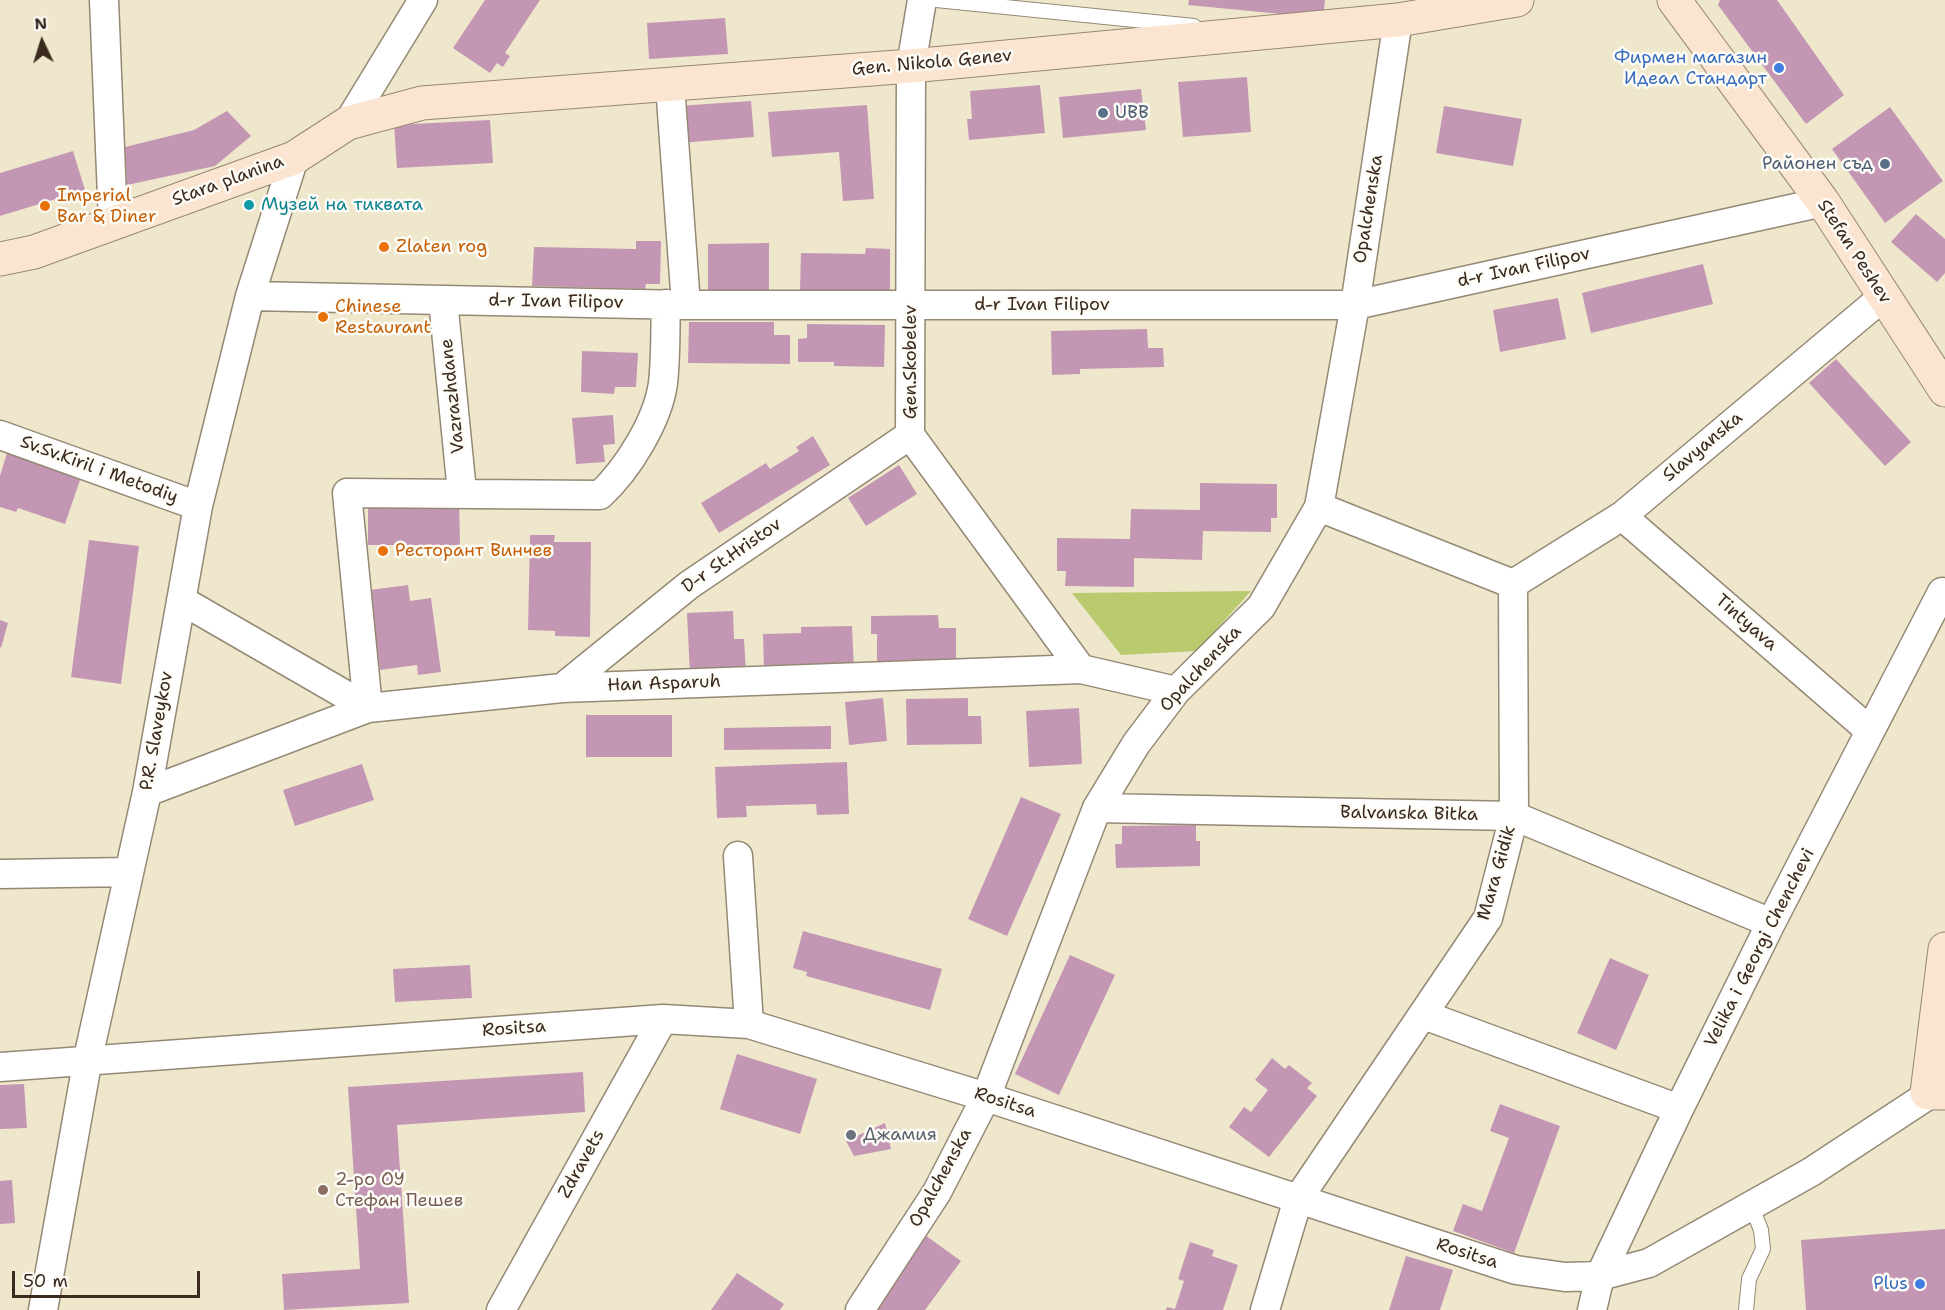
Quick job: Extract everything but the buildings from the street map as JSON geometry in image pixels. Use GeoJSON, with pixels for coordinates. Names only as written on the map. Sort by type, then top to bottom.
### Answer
{"type":"FeatureCollection","features":[{"type":"Feature","properties":{"kind":"street"},"geometry":{"type":"LineString","coordinates":[[104,0],[113,222]]}},
{"type":"Feature","properties":{"kind":"street","name":"Gen.Skobelev"},"geometry":{"type":"LineString","coordinates":[[922,0],[911,66],[910,435],[1081,669]]}},
{"type":"Feature","properties":{"kind":"street","name":"Gen. Nikola Genev"},"geometry":{"type":"LineString","coordinates":[[348,123],[387,110],[422,103],[911,66],[1398,20],[1517,0]]}},
{"type":"Feature","properties":{"kind":"street","name":"Stefan Peshev"},"geometry":{"type":"LineString","coordinates":[[1674,0],[1822,202],[1945,390]]}},
{"type":"Feature","properties":{"kind":"street"},"geometry":{"type":"LineString","coordinates":[[348,123],[415,2]]}},
{"type":"Feature","properties":{"kind":"street","name":"Opalchenska"},"geometry":{"type":"LineString","coordinates":[[860,1310],[937,1192],[986,1097],[1097,808],[1136,744],[1176,691],[1261,607],[1319,507],[1355,305],[1398,20]]}},
{"type":"Feature","properties":{"kind":"street"},"geometry":{"type":"LineString","coordinates":[[368,708],[346,493],[462,492],[600,495],[618,479],[654,411],[663,386],[676,305],[670,85]]}},
{"type":"Feature","properties":{"kind":"street","name":"Stara planina"},"geometry":{"type":"LineString","coordinates":[[0,259],[34,252],[294,158],[348,123]]}},
{"type":"Feature","properties":{"kind":"street","name":"P.R. Slaveykov"},"geometry":{"type":"LineString","coordinates":[[43,1310],[88,1058],[147,792],[198,506],[250,296],[294,158]]}},
{"type":"Feature","properties":{"kind":"street","name":"d-r Ivan Filipov"},"geometry":{"type":"LineString","coordinates":[[250,296],[676,305],[1355,305],[1822,202]]}},
{"type":"Feature","properties":{"kind":"street","name":"Stara planina"},"geometry":{"type":"LineString","coordinates":[[0,272],[34,252]]}},
{"type":"Feature","properties":{"kind":"street","name":"Slavyanska"},"geometry":{"type":"LineString","coordinates":[[1513,584],[1622,516],[1884,296]]}},
{"type":"Feature","properties":{"kind":"street","name":"Vazrazhdane"},"geometry":{"type":"LineString","coordinates":[[443,300],[462,492]]}},
{"type":"Feature","properties":{"kind":"street","name":"Sv.Sv.Kiril i Metodiy"},"geometry":{"type":"LineString","coordinates":[[0,435],[198,506]]}},
{"type":"Feature","properties":{"kind":"street","name":"D-r St.Hristov"},"geometry":{"type":"LineString","coordinates":[[562,688],[689,585],[910,435]]}},
{"type":"Feature","properties":{"kind":"street"},"geometry":{"type":"LineString","coordinates":[[1319,507],[1513,584]]}},
{"type":"Feature","properties":{"kind":"street","name":"Tintyava"},"geometry":{"type":"LineString","coordinates":[[1622,516],[1869,730]]}},
{"type":"Feature","properties":{"kind":"street","name":"Mara Gidik"},"geometry":{"type":"LineString","coordinates":[[1265,1310],[1298,1199],[1488,918],[1514,816],[1513,584]]}},
{"type":"Feature","properties":{"kind":"street","name":"Velika i Georgi Chenchevi"},"geometry":{"type":"LineString","coordinates":[[1592,1310],[1600,1276],[1679,1109],[1869,730],[1942,592]]}},
{"type":"Feature","properties":{"kind":"street"},"geometry":{"type":"LineString","coordinates":[[181,600],[368,708]]}},
{"type":"Feature","properties":{"kind":"street","name":"Han Asparuh"},"geometry":{"type":"LineString","coordinates":[[147,792],[368,708],[562,688],[1081,669],[1176,691]]}},
{"type":"Feature","properties":{"kind":"street","name":"Balvanska Bitka"},"geometry":{"type":"LineString","coordinates":[[1097,808],[1514,816],[1771,923]]}},
{"type":"Feature","properties":{"kind":"street"},"geometry":{"type":"LineString","coordinates":[[738,856],[749,1024]]}},
{"type":"Feature","properties":{"kind":"street"},"geometry":{"type":"LineString","coordinates":[[0,874],[129,873]]}},
{"type":"Feature","properties":{"kind":"street"},"geometry":{"type":"LineString","coordinates":[[1939,1090],[1945,949]]}},
{"type":"Feature","properties":{"kind":"street"},"geometry":{"type":"LineString","coordinates":[[1424,1014],[1679,1109]]}},
{"type":"Feature","properties":{"kind":"street","name":"Rositsa"},"geometry":{"type":"LineString","coordinates":[[0,1067],[88,1058],[663,1018],[749,1024],[986,1097],[1516,1270],[1565,1277],[1600,1276],[1649,1263],[1811,1172],[1939,1090]]}},
{"type":"Feature","properties":{"kind":"street","name":"Zdravets"},"geometry":{"type":"LineString","coordinates":[[501,1310],[663,1018]]}},
{"type":"Feature","properties":{"kind":"lane"},"geometry":{"type":"LineString","coordinates":[[936,0],[1199,27],[1214,37]]}},
{"type":"Feature","properties":{"kind":"lane"},"geometry":{"type":"LineString","coordinates":[[1746,1310],[1749,1279],[1763,1249],[1761,1230],[1751,1205]]}},
{"type":"Feature","properties":{"kind":"green space"},"geometry":{"type":"Polygon","coordinates":[[[1251,591],[1197,651],[1121,655],[1072,593],[1251,591]]]}},
{"type":"Feature","properties":{"kind":"place","name":"Фирмен магазин Идеал Стандарт"},"geometry":{"type":"Point","coordinates":[1779,68]}},
{"type":"Feature","properties":{"kind":"place","name":"UBB"},"geometry":{"type":"Point","coordinates":[1103,113]}},
{"type":"Feature","properties":{"kind":"place","name":"Районен съд"},"geometry":{"type":"Point","coordinates":[1885,164]}},
{"type":"Feature","properties":{"kind":"place","name":"Музей на тиквата"},"geometry":{"type":"Point","coordinates":[249,205]}},
{"type":"Feature","properties":{"kind":"place","name":"Imperial Bar & Diner"},"geometry":{"type":"Point","coordinates":[45,206]}},
{"type":"Feature","properties":{"kind":"place","name":"Zlaten rog"},"geometry":{"type":"Point","coordinates":[384,247]}},
{"type":"Feature","properties":{"kind":"place","name":"Chinese Restaurant"},"geometry":{"type":"Point","coordinates":[323,317]}},
{"type":"Feature","properties":{"kind":"place","name":"Ресторант Винчев"},"geometry":{"type":"Point","coordinates":[383,551]}},
{"type":"Feature","properties":{"kind":"place","name":"Джамия"},"geometry":{"type":"Point","coordinates":[851,1135]}},
{"type":"Feature","properties":{"kind":"place","name":"2-ро ОУ Стефан Пешев"},"geometry":{"type":"Point","coordinates":[323,1190]}},
{"type":"Feature","properties":{"kind":"place","name":"Plus"},"geometry":{"type":"Point","coordinates":[1920,1284]}}]}
